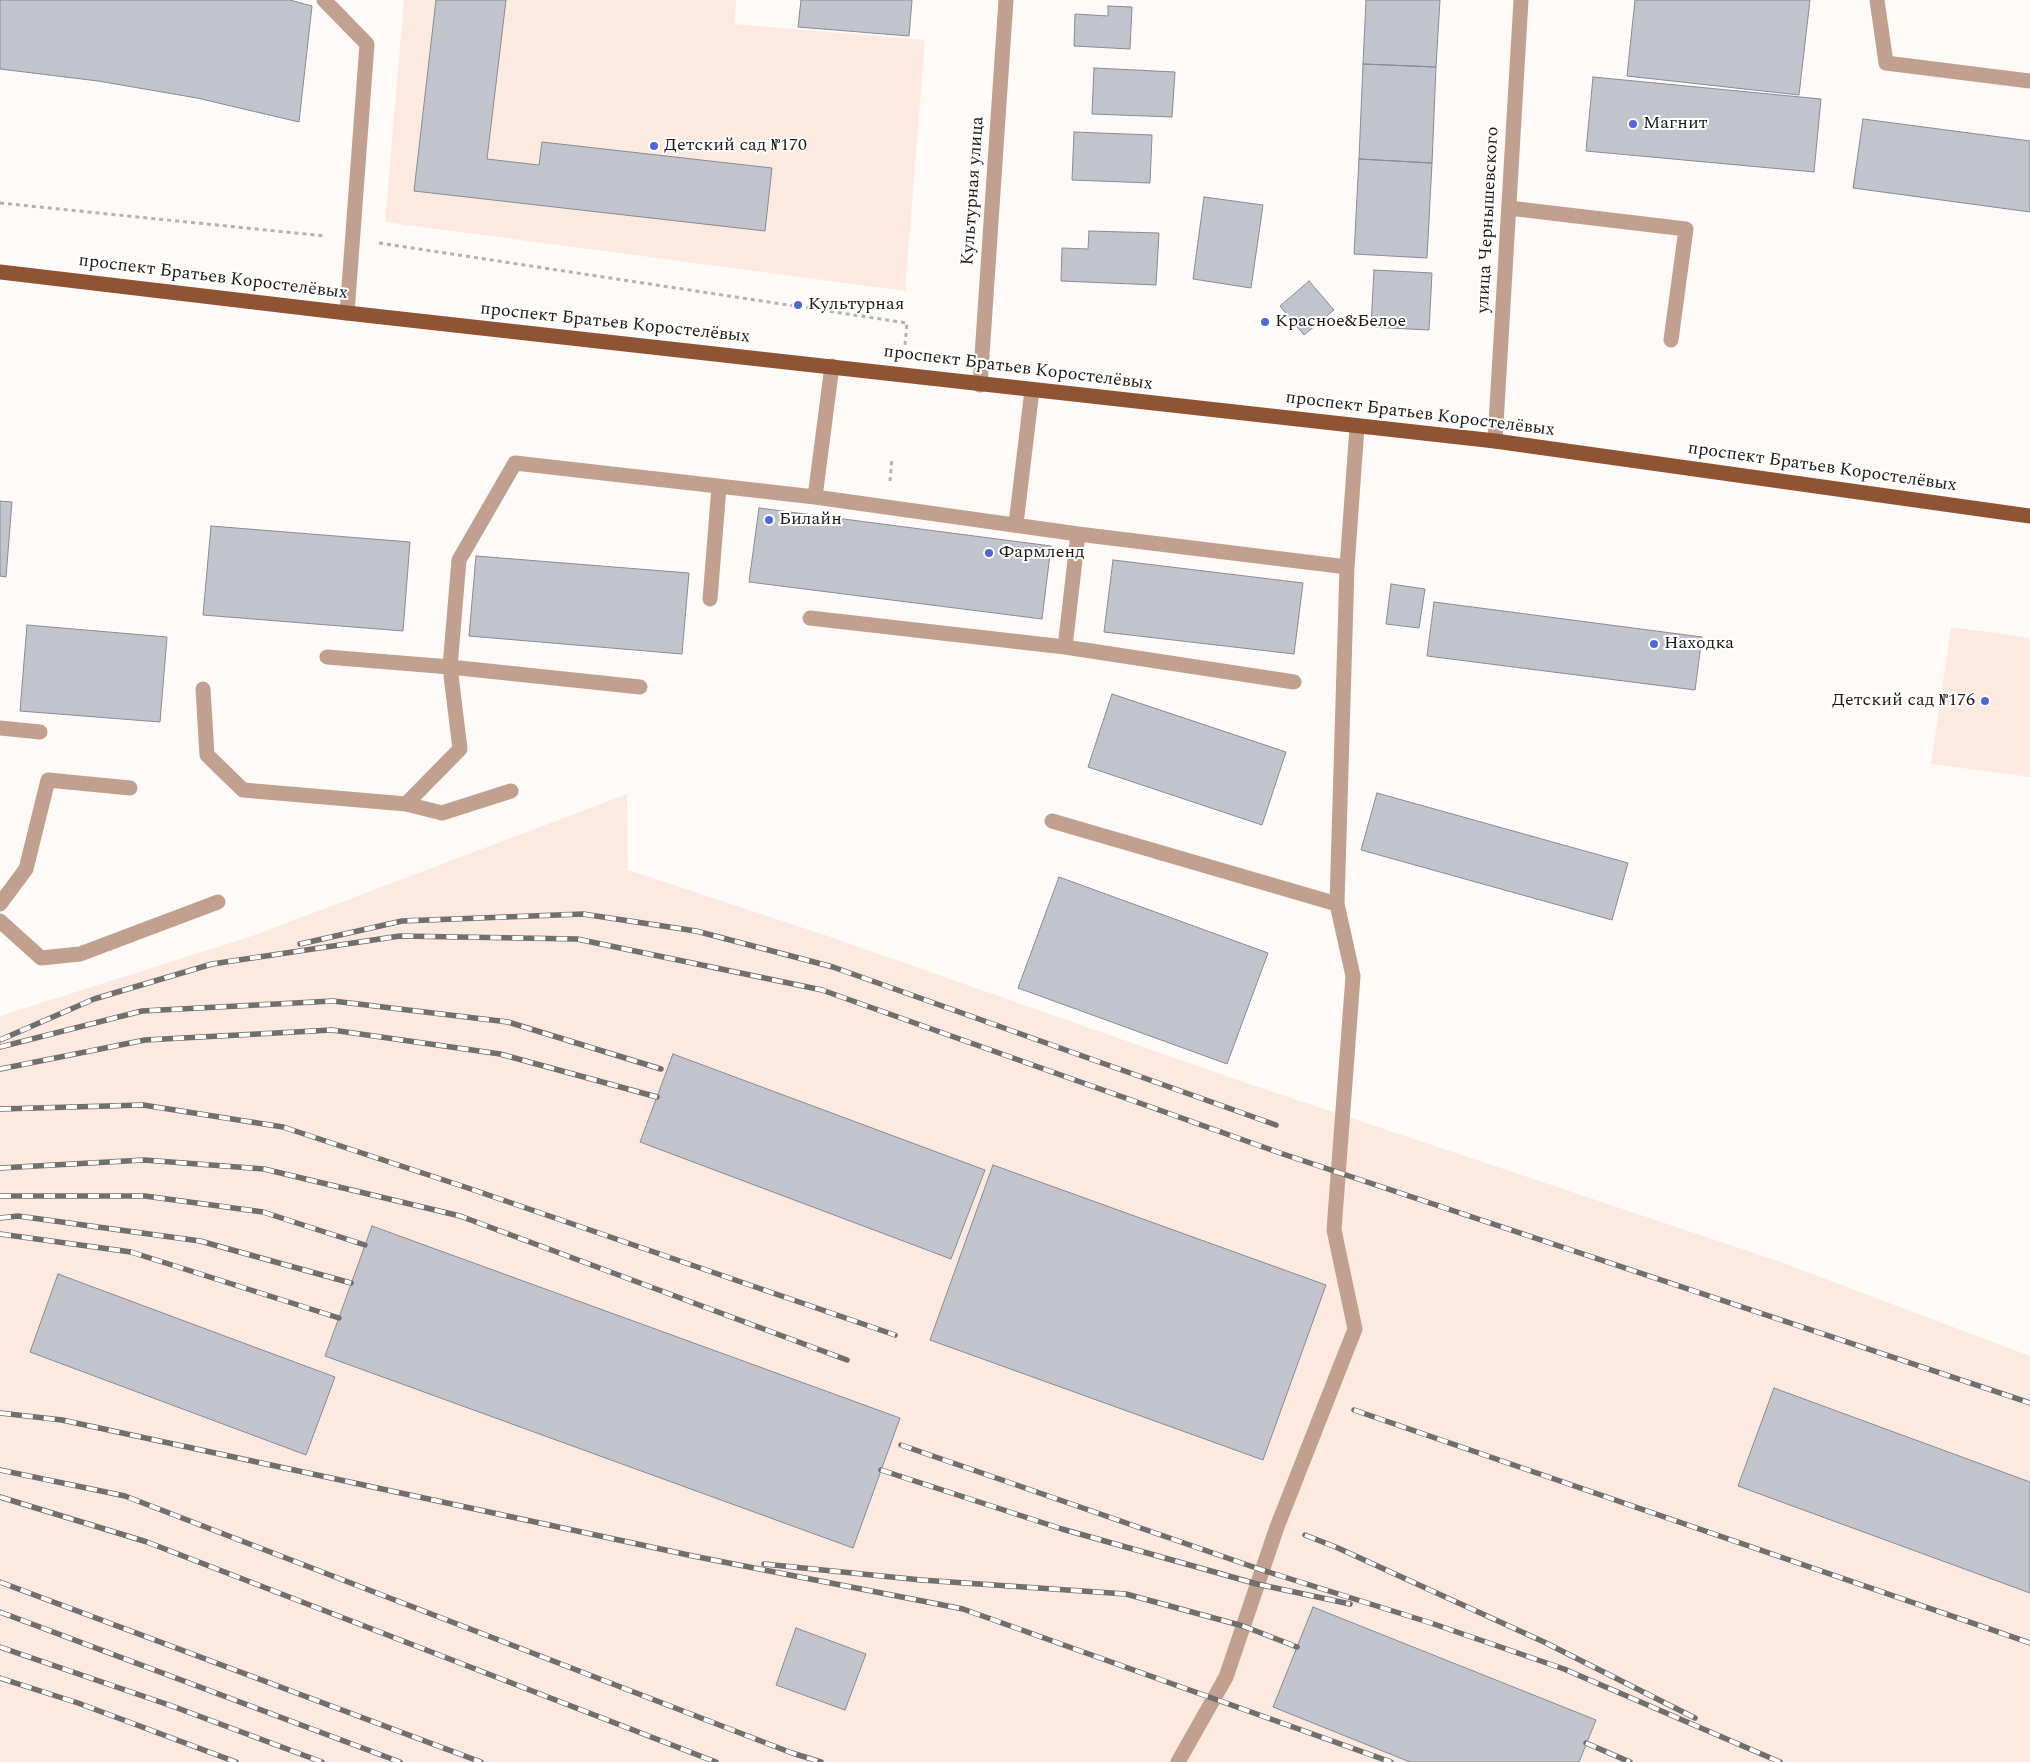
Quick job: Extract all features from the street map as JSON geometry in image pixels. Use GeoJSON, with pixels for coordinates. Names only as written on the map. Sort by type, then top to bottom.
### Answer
{"type":"FeatureCollection","features":[{"type":"Feature","properties":{"kind":"main road","name":"проспект Братьев Коростелёвых"},"geometry":{"type":"LineString","coordinates":[[0,272],[347,313],[832,366],[980,385],[1495,442],[2030,516]]}},
{"type":"Feature","properties":{"kind":"street"},"geometry":{"type":"LineString","coordinates":[[324,0],[367,44],[347,313]]}},
{"type":"Feature","properties":{"kind":"street","name":"Культурная улица"},"geometry":{"type":"LineString","coordinates":[[980,385],[1006,0]]}},
{"type":"Feature","properties":{"kind":"street","name":"улица Чернышевского"},"geometry":{"type":"LineString","coordinates":[[1495,442],[1521,0]]}},
{"type":"Feature","properties":{"kind":"street"},"geometry":{"type":"LineString","coordinates":[[1877,0],[1886,63],[2030,81]]}},
{"type":"Feature","properties":{"kind":"street"},"geometry":{"type":"LineString","coordinates":[[1509,208],[1686,230],[1671,340]]}},
{"type":"Feature","properties":{"kind":"street"},"geometry":{"type":"LineString","coordinates":[[815,497],[832,366]]}},
{"type":"Feature","properties":{"kind":"street"},"geometry":{"type":"LineString","coordinates":[[1016,524],[1032,390]]}},
{"type":"Feature","properties":{"kind":"street"},"geometry":{"type":"LineString","coordinates":[[1178,1762],[1226,1677],[1277,1527],[1355,1329],[1334,1230],[1353,976],[1337,904],[1347,567],[1357,427]]}},
{"type":"Feature","properties":{"kind":"street"},"geometry":{"type":"LineString","coordinates":[[406,804],[460,749],[450,667],[459,560],[515,463],[815,497],[1078,534],[1347,567]]}},
{"type":"Feature","properties":{"kind":"street"},"geometry":{"type":"LineString","coordinates":[[710,599],[720,486]]}},
{"type":"Feature","properties":{"kind":"street"},"geometry":{"type":"LineString","coordinates":[[1065,647],[1078,534]]}},
{"type":"Feature","properties":{"kind":"street"},"geometry":{"type":"LineString","coordinates":[[810,618],[1065,647],[1294,682]]}},
{"type":"Feature","properties":{"kind":"street"},"geometry":{"type":"LineString","coordinates":[[327,657],[450,667],[640,687]]}},
{"type":"Feature","properties":{"kind":"street"},"geometry":{"type":"LineString","coordinates":[[203,688],[207,755],[243,790],[406,804],[442,813],[511,791]]}},
{"type":"Feature","properties":{"kind":"street"},"geometry":{"type":"LineString","coordinates":[[0,728],[40,732]]}},
{"type":"Feature","properties":{"kind":"street"},"geometry":{"type":"LineString","coordinates":[[0,904],[26,869],[48,780],[130,788]]}},
{"type":"Feature","properties":{"kind":"street"},"geometry":{"type":"LineString","coordinates":[[1052,821],[1337,904]]}},
{"type":"Feature","properties":{"kind":"street"},"geometry":{"type":"LineString","coordinates":[[0,921],[41,958],[80,954],[218,902]]}},
{"type":"Feature","properties":{"kind":"path"},"geometry":{"type":"LineString","coordinates":[[0,203],[353,239],[907,324],[905,345]]}},
{"type":"Feature","properties":{"kind":"shaded area","name":"Детский сад №170"},"geometry":{"type":"Polygon","coordinates":[[[404,0],[736,0],[735,24],[925,40],[905,291],[385,222],[404,0]]]}},
{"type":"Feature","properties":{"kind":"shaded area","name":"Детский сад №176"},"geometry":{"type":"Polygon","coordinates":[[[1951,627],[2030,638],[2030,777],[1931,764],[1951,627]]]}},
{"type":"Feature","properties":{"kind":"shaded area"},"geometry":{"type":"Polygon","coordinates":[[[627,794],[628,870],[825,935],[1229,1077],[1778,1261],[2030,1356],[2030,1762],[0,1762],[0,1016],[252,936],[627,794]]]}},
{"type":"Feature","properties":{"kind":"building"},"geometry":{"type":"Polygon","coordinates":[[[0,0],[290,0],[312,6],[299,122],[197,98],[98,81],[0,69],[0,0]]]}},
{"type":"Feature","properties":{"kind":"building"},"geometry":{"type":"Polygon","coordinates":[[[436,0],[506,0],[487,159],[539,165],[542,142],[772,168],[765,231],[414,191],[436,0]]]}},
{"type":"Feature","properties":{"kind":"building"},"geometry":{"type":"Polygon","coordinates":[[[801,0],[912,0],[909,36],[798,27],[801,0]]]}},
{"type":"Feature","properties":{"kind":"building"},"geometry":{"type":"Polygon","coordinates":[[[1366,0],[1440,0],[1436,67],[1363,64],[1366,0]]]}},
{"type":"Feature","properties":{"kind":"building"},"geometry":{"type":"Polygon","coordinates":[[[1635,0],[1810,0],[1799,95],[1627,76],[1635,0]]]}},
{"type":"Feature","properties":{"kind":"building"},"geometry":{"type":"Polygon","coordinates":[[[1108,6],[1132,7],[1130,49],[1074,46],[1075,14],[1108,16],[1108,6]]]}},
{"type":"Feature","properties":{"kind":"building"},"geometry":{"type":"Polygon","coordinates":[[[1363,64],[1436,67],[1432,163],[1359,159],[1363,64]]]}},
{"type":"Feature","properties":{"kind":"building"},"geometry":{"type":"Polygon","coordinates":[[[1094,68],[1175,72],[1172,117],[1092,114],[1094,68]]]}},
{"type":"Feature","properties":{"kind":"building"},"geometry":{"type":"Polygon","coordinates":[[[1593,77],[1821,99],[1814,172],[1586,151],[1593,77]]]}},
{"type":"Feature","properties":{"kind":"building"},"geometry":{"type":"Polygon","coordinates":[[[1863,119],[2030,141],[2030,212],[1853,188],[1863,119]]]}},
{"type":"Feature","properties":{"kind":"building"},"geometry":{"type":"Polygon","coordinates":[[[1074,132],[1152,135],[1150,183],[1072,180],[1074,132]]]}},
{"type":"Feature","properties":{"kind":"building"},"geometry":{"type":"Polygon","coordinates":[[[1359,159],[1432,163],[1427,258],[1354,254],[1359,159]]]}},
{"type":"Feature","properties":{"kind":"building"},"geometry":{"type":"Polygon","coordinates":[[[1204,197],[1263,205],[1251,288],[1193,279],[1204,197]]]}},
{"type":"Feature","properties":{"kind":"building"},"geometry":{"type":"Polygon","coordinates":[[[1089,231],[1159,233],[1156,285],[1061,281],[1062,248],[1088,249],[1089,231]]]}},
{"type":"Feature","properties":{"kind":"building"},"geometry":{"type":"Polygon","coordinates":[[[1374,270],[1432,273],[1429,330],[1371,327],[1374,270]]]}},
{"type":"Feature","properties":{"kind":"building"},"geometry":{"type":"Polygon","coordinates":[[[1309,281],[1334,310],[1304,335],[1280,306],[1309,281]]]}},
{"type":"Feature","properties":{"kind":"building"},"geometry":{"type":"Polygon","coordinates":[[[0,501],[12,502],[6,577],[0,576],[0,501]]]}},
{"type":"Feature","properties":{"kind":"building"},"geometry":{"type":"Polygon","coordinates":[[[759,508],[1051,546],[1042,619],[749,582],[759,508]]]}},
{"type":"Feature","properties":{"kind":"building"},"geometry":{"type":"Polygon","coordinates":[[[211,526],[410,542],[403,631],[203,615],[211,526]]]}},
{"type":"Feature","properties":{"kind":"building"},"geometry":{"type":"Polygon","coordinates":[[[476,556],[689,573],[682,654],[469,636],[476,556]]]}},
{"type":"Feature","properties":{"kind":"building"},"geometry":{"type":"Polygon","coordinates":[[[1113,560],[1303,583],[1294,654],[1104,632],[1113,560]]]}},
{"type":"Feature","properties":{"kind":"building"},"geometry":{"type":"Polygon","coordinates":[[[1391,584],[1425,589],[1419,628],[1386,624],[1391,584]]]}},
{"type":"Feature","properties":{"kind":"building"},"geometry":{"type":"Polygon","coordinates":[[[1434,602],[1702,637],[1695,690],[1427,656],[1434,602]]]}},
{"type":"Feature","properties":{"kind":"building"},"geometry":{"type":"Polygon","coordinates":[[[27,625],[167,637],[160,722],[20,711],[27,625]]]}},
{"type":"Feature","properties":{"kind":"building"},"geometry":{"type":"Polygon","coordinates":[[[1112,694],[1286,752],[1262,825],[1088,767],[1112,694]]]}},
{"type":"Feature","properties":{"kind":"building"},"geometry":{"type":"Polygon","coordinates":[[[1377,793],[1628,863],[1612,920],[1361,850],[1377,793]]]}},
{"type":"Feature","properties":{"kind":"building"},"geometry":{"type":"Polygon","coordinates":[[[1059,877],[1268,953],[1227,1064],[1018,988],[1059,877]]]}},
{"type":"Feature","properties":{"kind":"building"},"geometry":{"type":"Polygon","coordinates":[[[673,1054],[985,1170],[951,1259],[640,1142],[673,1054]]]}},
{"type":"Feature","properties":{"kind":"building"},"geometry":{"type":"Polygon","coordinates":[[[993,1165],[1326,1285],[1263,1460],[930,1340],[993,1165]]]}},
{"type":"Feature","properties":{"kind":"building"},"geometry":{"type":"Polygon","coordinates":[[[372,1226],[900,1418],[853,1548],[325,1356],[372,1226]]]}},
{"type":"Feature","properties":{"kind":"building"},"geometry":{"type":"Polygon","coordinates":[[[58,1274],[335,1377],[306,1455],[30,1352],[58,1274]]]}},
{"type":"Feature","properties":{"kind":"building"},"geometry":{"type":"Polygon","coordinates":[[[1774,1388],[2030,1482],[2030,1593],[1738,1486],[1774,1388]]]}},
{"type":"Feature","properties":{"kind":"building"},"geometry":{"type":"Polygon","coordinates":[[[1313,1607],[1596,1720],[1579,1762],[1410,1762],[1273,1707],[1313,1607]]]}},
{"type":"Feature","properties":{"kind":"building"},"geometry":{"type":"Polygon","coordinates":[[[796,1628],[866,1654],[845,1710],[776,1685],[796,1628]]]}},
{"type":"Feature","properties":{"kind":"railway"},"geometry":{"type":"LineString","coordinates":[[300,944],[402,921],[583,914],[696,931],[833,967],[1276,1125]]}},
{"type":"Feature","properties":{"kind":"railway"},"geometry":{"type":"LineString","coordinates":[[0,1040],[94,999],[212,964],[400,936],[577,939],[822,990],[1280,1153],[2030,1403]]}},
{"type":"Feature","properties":{"kind":"railway"},"geometry":{"type":"LineString","coordinates":[[0,1047],[142,1011],[333,1001],[508,1022],[661,1069]]}},
{"type":"Feature","properties":{"kind":"railway"},"geometry":{"type":"LineString","coordinates":[[0,1069],[145,1040],[332,1030],[500,1054],[657,1097]]}},
{"type":"Feature","properties":{"kind":"railway"},"geometry":{"type":"LineString","coordinates":[[0,1109],[143,1105],[283,1127],[468,1188],[895,1335]]}},
{"type":"Feature","properties":{"kind":"railway"},"geometry":{"type":"LineString","coordinates":[[0,1168],[144,1160],[264,1169],[460,1216],[847,1360]]}},
{"type":"Feature","properties":{"kind":"railway"},"geometry":{"type":"LineString","coordinates":[[0,1196],[145,1196],[263,1212],[365,1245]]}},
{"type":"Feature","properties":{"kind":"railway"},"geometry":{"type":"LineString","coordinates":[[0,1218],[18,1216],[200,1241],[351,1283]]}},
{"type":"Feature","properties":{"kind":"railway"},"geometry":{"type":"LineString","coordinates":[[0,1234],[131,1252],[339,1318]]}},
{"type":"Feature","properties":{"kind":"railway"},"geometry":{"type":"LineString","coordinates":[[1354,1410],[2030,1643]]}},
{"type":"Feature","properties":{"kind":"railway"},"geometry":{"type":"LineString","coordinates":[[0,1413],[62,1420],[693,1556],[963,1609],[1391,1762]]}},
{"type":"Feature","properties":{"kind":"railway"},"geometry":{"type":"LineString","coordinates":[[901,1445],[1262,1570],[1431,1623],[1564,1669],[1780,1762]]}},
{"type":"Feature","properties":{"kind":"railway"},"geometry":{"type":"LineString","coordinates":[[0,1470],[125,1496],[792,1753],[821,1762]]}},
{"type":"Feature","properties":{"kind":"railway"},"geometry":{"type":"LineString","coordinates":[[881,1470],[1062,1529],[1257,1584],[1350,1604]]}},
{"type":"Feature","properties":{"kind":"railway"},"geometry":{"type":"LineString","coordinates":[[0,1497],[147,1542],[716,1762]]}},
{"type":"Feature","properties":{"kind":"railway"},"geometry":{"type":"LineString","coordinates":[[1305,1535],[1338,1548],[1544,1642],[1695,1718]]}},
{"type":"Feature","properties":{"kind":"railway"},"geometry":{"type":"LineString","coordinates":[[764,1564],[921,1580],[1126,1594],[1243,1626],[1297,1647]]}},
{"type":"Feature","properties":{"kind":"railway"},"geometry":{"type":"LineString","coordinates":[[0,1582],[481,1762]]}},
{"type":"Feature","properties":{"kind":"railway"},"geometry":{"type":"LineString","coordinates":[[0,1612],[400,1762]]}},
{"type":"Feature","properties":{"kind":"railway"},"geometry":{"type":"LineString","coordinates":[[0,1647],[172,1706],[322,1762]]}},
{"type":"Feature","properties":{"kind":"railway"},"geometry":{"type":"LineString","coordinates":[[0,1678],[78,1703],[236,1762]]}},
{"type":"Feature","properties":{"kind":"railway"},"geometry":{"type":"LineString","coordinates":[[1586,1743],[1630,1762]]}},
{"type":"Feature","properties":{"kind":"place","name":"Магнит"},"geometry":{"type":"Point","coordinates":[1633,124]}},
{"type":"Feature","properties":{"kind":"place","name":"Детский сад №170"},"geometry":{"type":"Point","coordinates":[654,146]}},
{"type":"Feature","properties":{"kind":"place","name":"Культурная"},"geometry":{"type":"Point","coordinates":[798,305]}},
{"type":"Feature","properties":{"kind":"place","name":"Красное&Белое"},"geometry":{"type":"Point","coordinates":[1265,322]}},
{"type":"Feature","properties":{"kind":"place","name":"Билайн"},"geometry":{"type":"Point","coordinates":[769,520]}},
{"type":"Feature","properties":{"kind":"place","name":"Фармленд"},"geometry":{"type":"Point","coordinates":[989,553]}},
{"type":"Feature","properties":{"kind":"place","name":"Находка"},"geometry":{"type":"Point","coordinates":[1654,644]}},
{"type":"Feature","properties":{"kind":"place","name":"Детский сад №176"},"geometry":{"type":"Point","coordinates":[1985,701]}}]}
